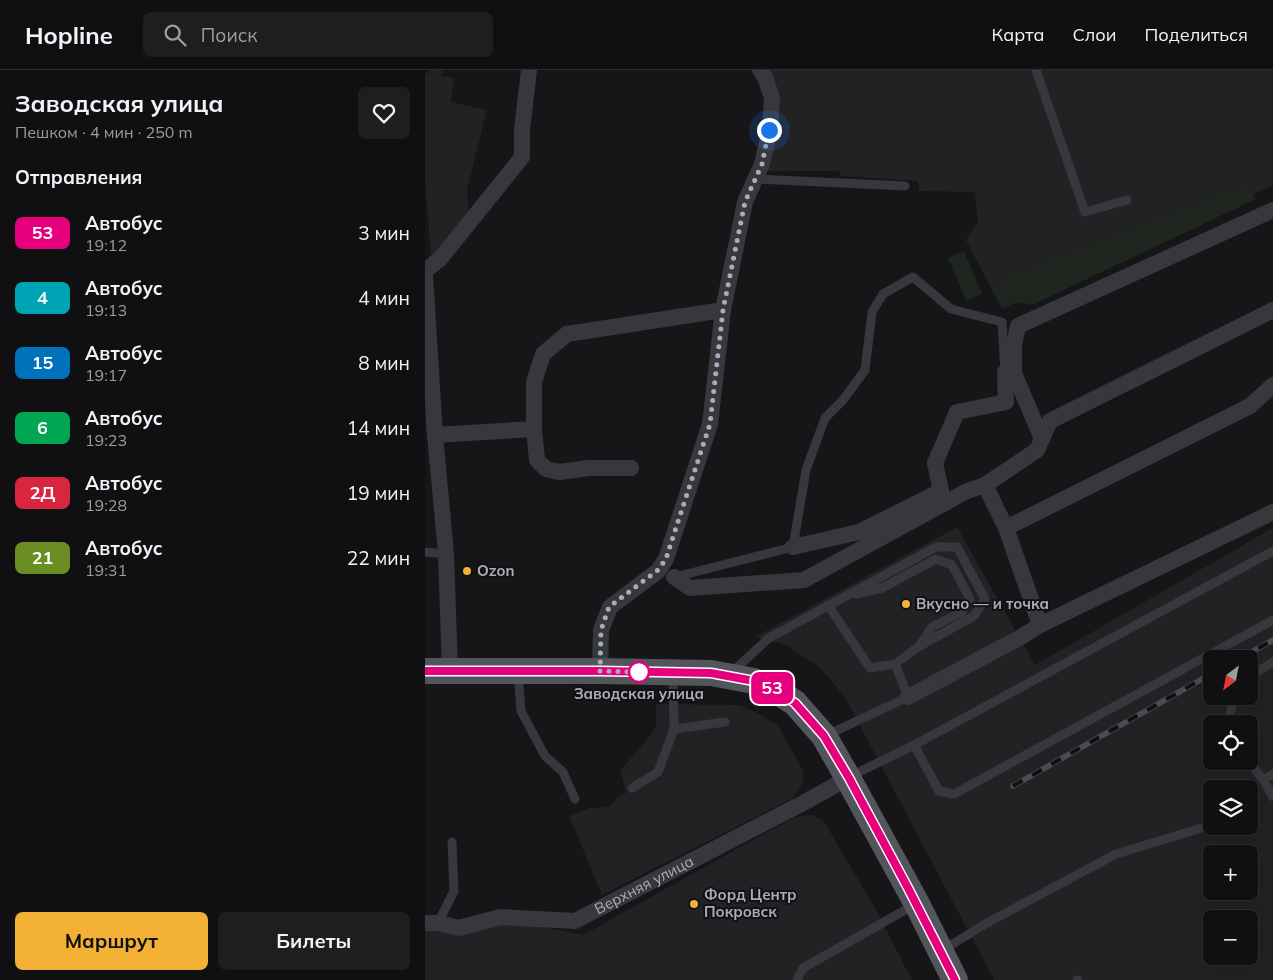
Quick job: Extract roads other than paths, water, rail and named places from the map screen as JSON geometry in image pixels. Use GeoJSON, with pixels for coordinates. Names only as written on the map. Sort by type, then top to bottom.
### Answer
{"type":"FeatureCollection","features":[{"type":"Feature","properties":{"kind":"main road"},"geometry":{"type":"LineString","coordinates":[[438,671],[711,673],[754,681],[772,688],[795,703],[824,736],[849,778],[917,904],[955,980]]}},
{"type":"Feature","properties":{"kind":"street"},"geometry":{"type":"LineString","coordinates":[[438,671],[446,554],[435,435],[425,273],[441,259],[522,157],[522,130],[529,70]]}},
{"type":"Feature","properties":{"kind":"street"},"geometry":{"type":"LineString","coordinates":[[600,671],[601,630],[609,607],[658,570],[666,559],[710,424],[723,310],[745,202],[762,164],[770,122],[772,98],[766,72]]}},
{"type":"Feature","properties":{"kind":"street"},"geometry":{"type":"LineString","coordinates":[[1042,439],[1014,373],[1014,344],[1018,326],[1273,210]]}},
{"type":"Feature","properties":{"kind":"street"},"geometry":{"type":"LineString","coordinates":[[631,468],[589,468],[559,472],[546,469],[537,460],[534,429],[534,382],[543,354],[567,334],[723,310]]}},
{"type":"Feature","properties":{"kind":"street"},"geometry":{"type":"LineString","coordinates":[[674,577],[690,588],[804,580],[967,491],[985,485],[1037,450],[1050,422],[1273,310]]}},
{"type":"Feature","properties":{"kind":"street"},"geometry":{"type":"LineString","coordinates":[[793,547],[859,532],[941,491],[935,463],[957,412],[1006,402],[1005,372]]}},
{"type":"Feature","properties":{"kind":"street"},"geometry":{"type":"LineString","coordinates":[[1006,528],[1250,406],[1273,385]]}},
{"type":"Feature","properties":{"kind":"street"},"geometry":{"type":"LineString","coordinates":[[435,435],[534,429]]}},
{"type":"Feature","properties":{"kind":"street"},"geometry":{"type":"LineString","coordinates":[[985,485],[1006,528],[1040,626]]}},
{"type":"Feature","properties":{"kind":"street"},"geometry":{"type":"LineString","coordinates":[[908,697],[1040,626],[1273,512]]}},
{"type":"Feature","properties":{"kind":"street","name":"Верхняя улица"},"geometry":{"type":"LineString","coordinates":[[432,923],[459,928],[500,918],[575,921],[849,778]]}},
{"type":"Feature","properties":{"kind":"lane"},"geometry":{"type":"LineString","coordinates":[[1036,70],[1085,212],[1127,200]]}},
{"type":"Feature","properties":{"kind":"lane"},"geometry":{"type":"LineString","coordinates":[[755,179],[905,186]]}},
{"type":"Feature","properties":{"kind":"lane"},"geometry":{"type":"LineString","coordinates":[[658,570],[674,577],[793,547],[806,470],[825,418],[843,400],[865,370],[872,312],[883,294],[913,276],[951,308],[1002,322],[1005,372]]}},
{"type":"Feature","properties":{"kind":"lane"},"geometry":{"type":"LineString","coordinates":[[727,676],[769,638],[828,605],[936,547],[957,547],[985,598],[974,616],[918,647],[895,664],[869,668],[828,605]]}},
{"type":"Feature","properties":{"kind":"lane"},"geometry":{"type":"LineString","coordinates":[[849,778],[914,745],[1273,551]]}},
{"type":"Feature","properties":{"kind":"lane"},"geometry":{"type":"LineString","coordinates":[[425,552],[446,554]]}},
{"type":"Feature","properties":{"kind":"lane"},"geometry":{"type":"LineString","coordinates":[[845,596],[882,588],[936,559],[952,565],[970,600],[962,612],[931,627],[918,647]]}},
{"type":"Feature","properties":{"kind":"lane"},"geometry":{"type":"LineString","coordinates":[[914,745],[939,792],[954,794],[1273,620]]}},
{"type":"Feature","properties":{"kind":"lane"},"geometry":{"type":"LineString","coordinates":[[1258,671],[1273,662]]}},
{"type":"Feature","properties":{"kind":"lane"},"geometry":{"type":"LineString","coordinates":[[824,736],[908,697],[895,664]]}},
{"type":"Feature","properties":{"kind":"lane"},"geometry":{"type":"LineString","coordinates":[[518,672],[521,711],[545,756],[563,772],[575,799]]}},
{"type":"Feature","properties":{"kind":"lane"},"geometry":{"type":"LineString","coordinates":[[632,788],[658,772],[674,729],[673,672]]}},
{"type":"Feature","properties":{"kind":"lane"},"geometry":{"type":"LineString","coordinates":[[674,729],[725,722]]}},
{"type":"Feature","properties":{"kind":"lane"},"geometry":{"type":"LineString","coordinates":[[1256,770],[1273,797]]}},
{"type":"Feature","properties":{"kind":"lane"},"geometry":{"type":"LineString","coordinates":[[1263,780],[1273,774]]}},
{"type":"Feature","properties":{"kind":"lane"},"geometry":{"type":"LineString","coordinates":[[941,951],[987,923],[1115,854],[1203,828]]}},
{"type":"Feature","properties":{"kind":"lane"},"geometry":{"type":"LineString","coordinates":[[432,923],[453,891],[452,842]]}},
{"type":"Feature","properties":{"kind":"lane"},"geometry":{"type":"LineString","coordinates":[[797,980],[803,968],[917,904]]}},
{"type":"Feature","properties":{"kind":"railway"},"geometry":{"type":"LineString","coordinates":[[1255,650],[1273,640]]}},
{"type":"Feature","properties":{"kind":"railway"},"geometry":{"type":"LineString","coordinates":[[1013,786],[1203,679]]}},
{"type":"Feature","properties":{"kind":"place","name":"Ozon"},"geometry":{"type":"Point","coordinates":[467,571]}},
{"type":"Feature","properties":{"kind":"place","name":"Вкусно — и точка"},"geometry":{"type":"Point","coordinates":[906,604]}},
{"type":"Feature","properties":{"kind":"place","name":"Заводская улица"},"geometry":{"type":"Point","coordinates":[639,672]}},
{"type":"Feature","properties":{"kind":"place","name":"Форд Центр Покровск"},"geometry":{"type":"Point","coordinates":[694,904]}}]}
